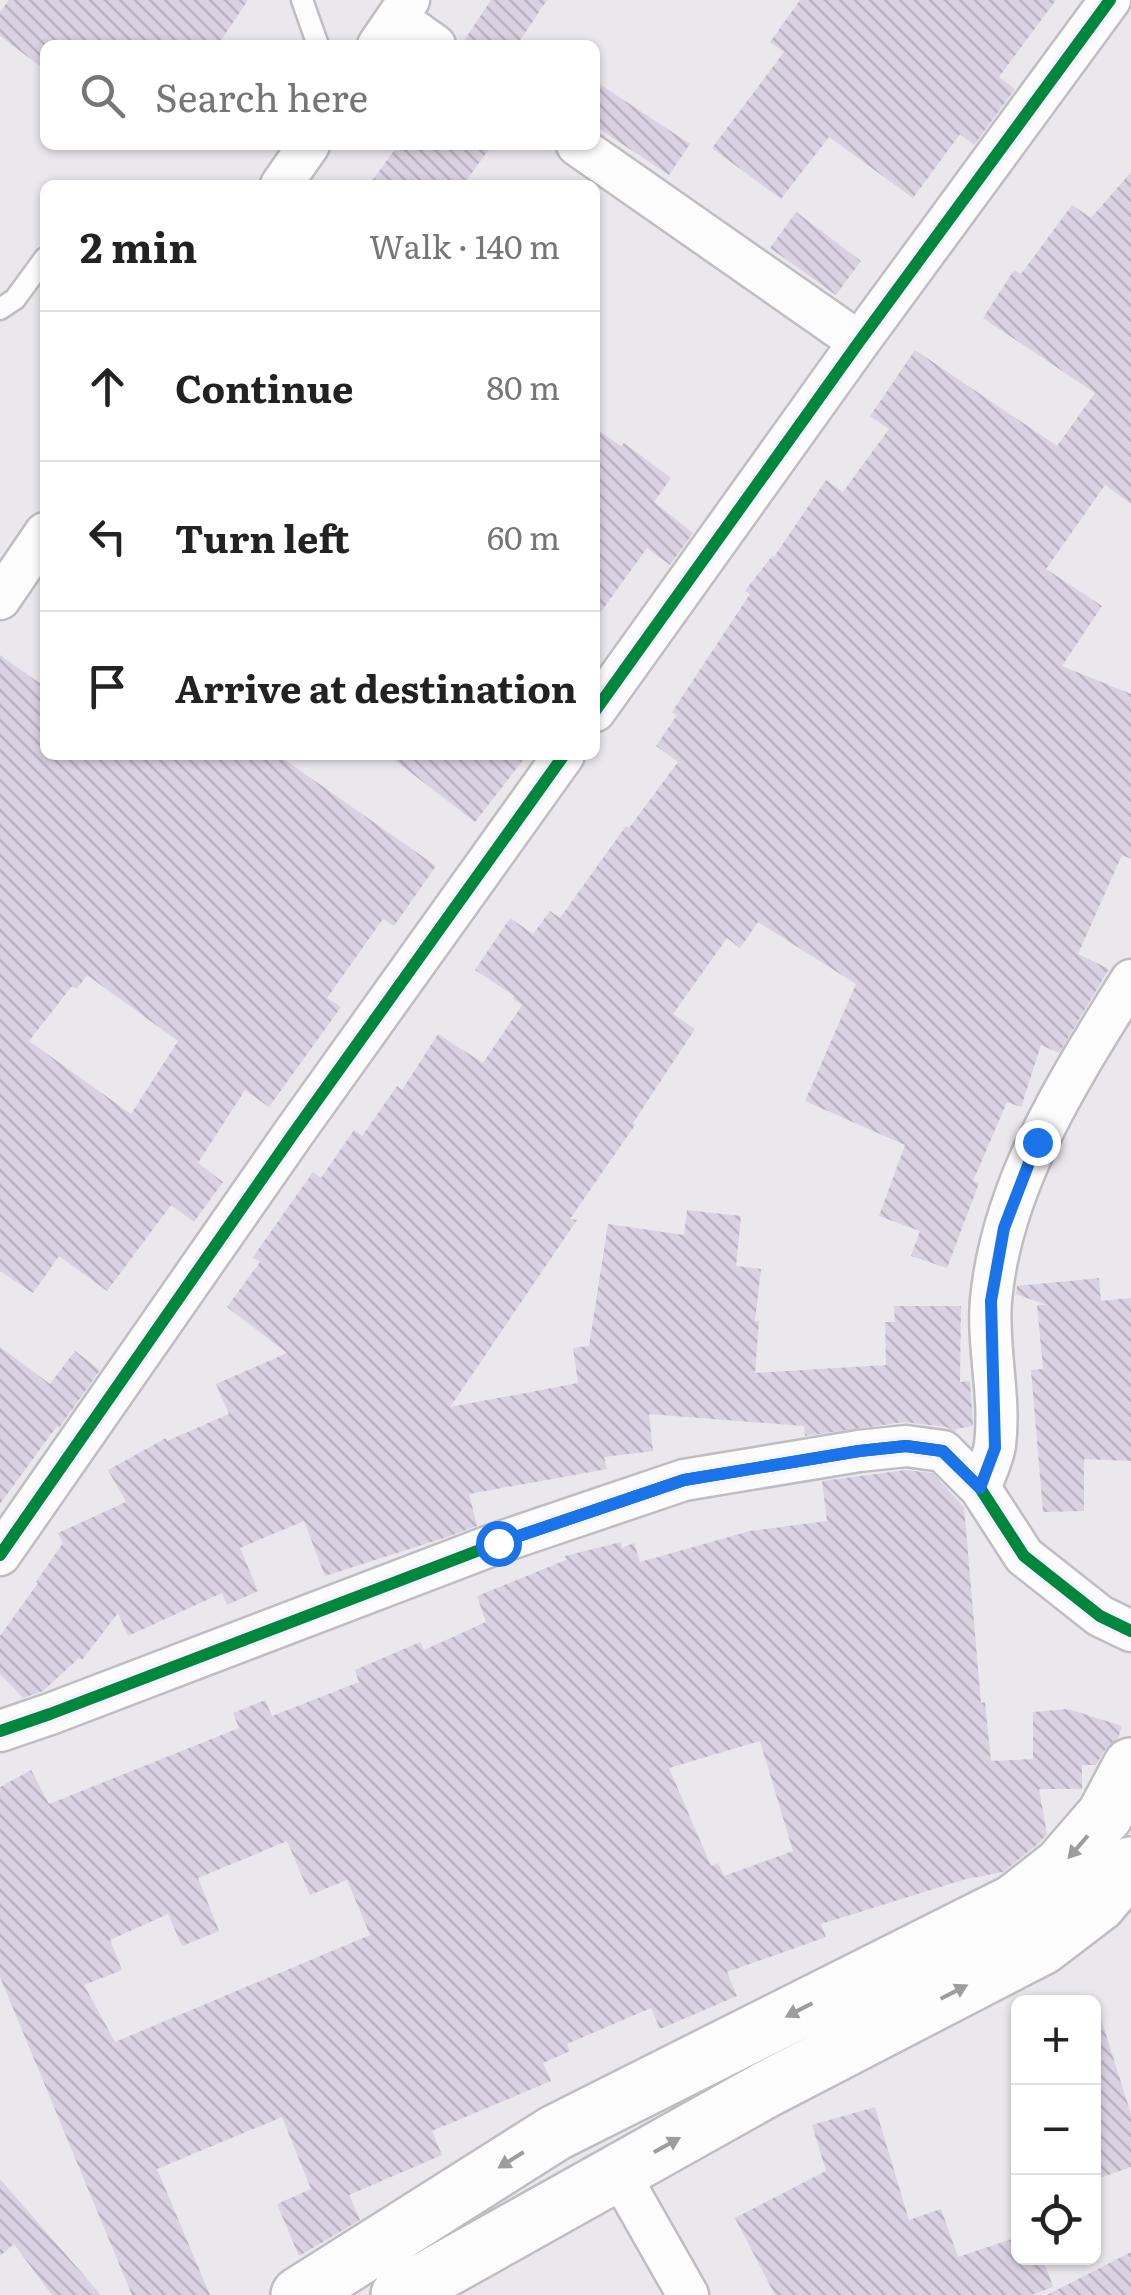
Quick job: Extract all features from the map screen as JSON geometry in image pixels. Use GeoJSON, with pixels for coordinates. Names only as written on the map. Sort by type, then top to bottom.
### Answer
{"type":"FeatureCollection","features":[{"type":"Feature","properties":{"kind":"main road"},"geometry":{"type":"LineString","coordinates":[[300,2295],[554,2133],[1014,1902],[1061,1866],[1105,1815],[1131,1766]]}},
{"type":"Feature","properties":{"kind":"main road"},"geometry":{"type":"LineString","coordinates":[[399,2295],[767,2089],[1044,1946],[1098,1904],[1131,1866]]}},
{"type":"Feature","properties":{"kind":"street"},"geometry":{"type":"LineString","coordinates":[[600,704],[1110,0]]}},
{"type":"Feature","properties":{"kind":"street"},"geometry":{"type":"LineString","coordinates":[[395,21],[426,40]]}},
{"type":"Feature","properties":{"kind":"street"},"geometry":{"type":"LineString","coordinates":[[284,180],[306,150]]}},
{"type":"Feature","properties":{"kind":"street"},"geometry":{"type":"LineString","coordinates":[[585,150],[859,342]]}},
{"type":"Feature","properties":{"kind":"street"},"geometry":{"type":"LineString","coordinates":[[0,599],[40,540]]}},
{"type":"Feature","properties":{"kind":"street"},"geometry":{"type":"LineString","coordinates":[[0,1555],[293,1134],[560,760]]}},
{"type":"Feature","properties":{"kind":"street"},"geometry":{"type":"LineString","coordinates":[[980,1488],[995,1448],[991,1301],[1004,1228],[1037,1142],[1131,980]]}},
{"type":"Feature","properties":{"kind":"street"},"geometry":{"type":"LineString","coordinates":[[0,1731],[498,1543],[684,1480],[906,1446],[942,1451],[980,1488],[1024,1556],[1100,1616],[1131,1631]]}},
{"type":"Feature","properties":{"kind":"street"},"geometry":{"type":"LineString","coordinates":[[618,2172],[688,2295]]}},
{"type":"Feature","properties":{"kind":"lane"},"geometry":{"type":"LineString","coordinates":[[302,0],[316,40]]}},
{"type":"Feature","properties":{"kind":"lane"},"geometry":{"type":"LineString","coordinates":[[0,309],[15,300],[40,265]]}},
{"type":"Feature","properties":{"kind":"building"},"geometry":{"type":"Polygon","coordinates":[[[9,0],[248,0],[221,40],[40,40],[40,66],[0,36],[0,12],[9,0]]]}},
{"type":"Feature","properties":{"kind":"building"},"geometry":{"type":"Polygon","coordinates":[[[491,0],[547,0],[520,40],[464,40],[491,0]]]}},
{"type":"Feature","properties":{"kind":"building"},"geometry":{"type":"Polygon","coordinates":[[[800,0],[1056,0],[999,77],[1015,89],[974,145],[960,134],[913,198],[829,137],[781,199],[712,148],[784,52],[770,42],[800,0]]]}},
{"type":"Feature","properties":{"kind":"building"},"geometry":{"type":"Polygon","coordinates":[[[600,84],[690,144],[669,175],[600,129],[600,84]]]}},
{"type":"Feature","properties":{"kind":"building"},"geometry":{"type":"Polygon","coordinates":[[[394,150],[488,150],[467,180],[373,180],[394,150]]]}},
{"type":"Feature","properties":{"kind":"building"},"geometry":{"type":"Polygon","coordinates":[[[1131,172],[1131,504],[1105,485],[1046,569],[1102,606],[1062,666],[1131,694],[1131,859],[1122,855],[1078,954],[1109,969],[1059,1053],[1041,1045],[1021,1107],[1007,1102],[973,1181],[979,1183],[947,1268],[911,1256],[920,1231],[879,1216],[905,1145],[805,1101],[856,984],[758,922],[740,948],[727,938],[673,1014],[695,1029],[570,1219],[577,1220],[450,1407],[578,1383],[573,1348],[589,1346],[608,1224],[684,1235],[687,1210],[741,1216],[736,1266],[761,1269],[755,1373],[886,1365],[885,1322],[895,1322],[894,1306],[961,1306],[960,1382],[970,1381],[973,1426],[956,1432],[946,1427],[904,1422],[805,1436],[804,1426],[649,1414],[653,1451],[604,1457],[607,1469],[469,1494],[477,1526],[450,1536],[325,1576],[304,1521],[240,1548],[258,1591],[227,1605],[222,1593],[128,1636],[118,1613],[82,1660],[79,1658],[43,1691],[23,1698],[0,1674],[0,1636],[63,1543],[58,1533],[126,1502],[108,1470],[166,1438],[167,1441],[229,1414],[216,1384],[287,1353],[227,1307],[260,1262],[253,1257],[313,1172],[321,1178],[354,1130],[362,1136],[397,1086],[402,1090],[438,1034],[483,1063],[522,1005],[475,970],[510,918],[533,934],[550,911],[560,918],[678,762],[656,746],[677,715],[672,712],[750,594],[745,591],[774,557],[826,480],[843,492],[889,429],[870,416],[915,350],[1057,446],[1095,393],[983,318],[1014,270],[1021,274],[1072,205],[1091,218],[1131,172]]]}},
{"type":"Feature","properties":{"kind":"building"},"geometry":{"type":"Polygon","coordinates":[[[796,212],[861,261],[836,295],[770,248],[796,212]]]}},
{"type":"Feature","properties":{"kind":"building"},"geometry":{"type":"Polygon","coordinates":[[[600,431],[621,446],[624,443],[671,478],[654,502],[693,533],[670,565],[647,548],[600,613],[600,431]]]}},
{"type":"Feature","properties":{"kind":"building"},"geometry":{"type":"Polygon","coordinates":[[[0,655],[40,683],[40,760],[285,760],[436,866],[394,926],[383,919],[327,998],[341,1007],[269,1107],[245,1090],[198,1163],[223,1182],[194,1222],[171,1205],[107,1291],[59,1256],[33,1293],[0,1271],[0,655]],[[87,975],[77,989],[72,986],[29,1041],[131,1114],[178,1041],[87,975]]]}},
{"type":"Feature","properties":{"kind":"building"},"geometry":{"type":"Polygon","coordinates":[[[394,760],[523,760],[475,822],[394,760]]]}},
{"type":"Feature","properties":{"kind":"building"},"geometry":{"type":"Polygon","coordinates":[[[1099,1278],[1101,1301],[1131,1298],[1131,1461],[1084,1459],[1084,1511],[1043,1512],[1031,1370],[1043,1369],[1037,1305],[1047,1305],[1016,1294],[1017,1286],[1099,1278]]]}},
{"type":"Feature","properties":{"kind":"building"},"geometry":{"type":"Polygon","coordinates":[[[0,1347],[50,1384],[75,1351],[100,1370],[0,1504],[0,1347]]]}},
{"type":"Feature","properties":{"kind":"building"},"geometry":{"type":"Polygon","coordinates":[[[906,1470],[932,1473],[964,1507],[981,1703],[985,1702],[991,1761],[1033,1759],[1033,1712],[1068,1709],[1122,1726],[1118,1738],[1096,1765],[1082,1765],[1082,1789],[1039,1789],[1047,1834],[1003,1872],[966,1879],[821,1924],[826,1937],[727,1972],[737,1996],[660,2029],[651,2008],[567,2044],[570,2051],[543,2063],[551,2081],[432,2131],[442,2155],[349,2195],[360,2220],[299,2256],[277,2204],[311,2189],[282,2117],[157,2169],[210,2295],[132,2295],[0,1977],[0,1787],[31,1770],[49,1804],[239,1728],[233,1713],[265,1700],[272,1716],[359,1682],[355,1670],[420,1642],[424,1650],[486,1622],[477,1596],[566,1560],[565,1556],[621,1542],[622,1548],[634,1543],[640,1562],[750,1531],[827,1521],[822,1481],[906,1470]],[[760,1741],[669,1768],[711,1866],[718,1863],[724,1876],[793,1851],[760,1741]],[[287,1841],[198,1878],[219,1931],[182,1946],[168,1914],[110,1940],[122,1970],[84,1985],[115,2042],[370,1935],[347,1880],[310,1895],[287,1841]]]}},
{"type":"Feature","properties":{"kind":"building"},"geometry":{"type":"Polygon","coordinates":[[[1101,2019],[1131,2114],[1131,2167],[1101,2178],[1101,2019]]]}},
{"type":"Feature","properties":{"kind":"building"},"geometry":{"type":"Polygon","coordinates":[[[875,2107],[909,2220],[941,2209],[958,2257],[1011,2239],[1011,2265],[1045,2265],[1053,2287],[1031,2295],[775,2295],[735,2218],[826,2171],[812,2125],[875,2107]]]}},
{"type":"Feature","properties":{"kind":"building"},"geometry":{"type":"Polygon","coordinates":[[[0,2179],[101,2295],[52,2295],[14,2244],[0,2256],[0,2179]]]}},
{"type":"Feature","properties":{"kind":"building"},"geometry":{"type":"Polygon","coordinates":[[[1131,2252],[1131,2295],[1047,2295],[1131,2252]]]}},
{"type":"Feature","properties":{"kind":"cycle path"},"geometry":{"type":"LineString","coordinates":[[600,704],[1110,0]]}},
{"type":"Feature","properties":{"kind":"cycle path"},"geometry":{"type":"LineString","coordinates":[[0,1555],[293,1134],[560,760]]}},
{"type":"Feature","properties":{"kind":"cycle path"},"geometry":{"type":"LineString","coordinates":[[0,1731],[498,1543],[684,1480],[906,1446],[943,1451],[980,1488],[1024,1556],[1100,1616],[1131,1631]]}},
{"type":"Feature","properties":{"kind":"route"},"geometry":{"type":"LineString","coordinates":[[498,1543],[684,1480],[859,1451],[906,1446],[942,1451],[980,1488],[995,1448],[991,1301],[1004,1228],[1037,1142]]}}]}
